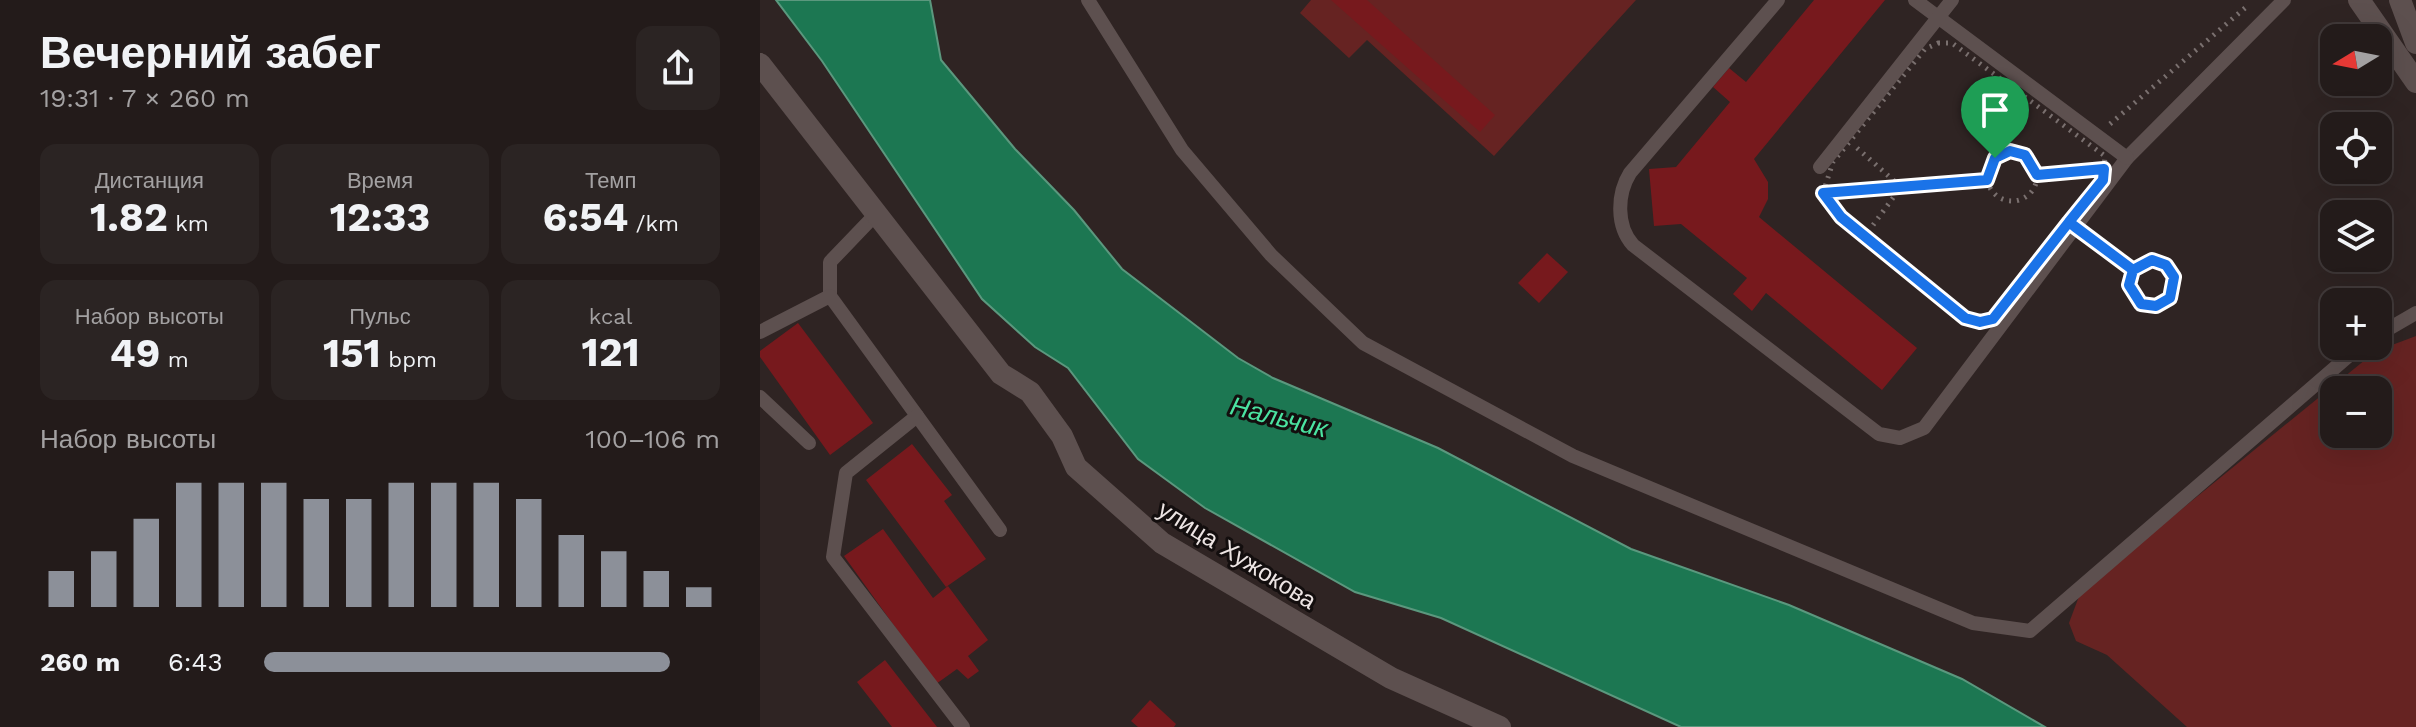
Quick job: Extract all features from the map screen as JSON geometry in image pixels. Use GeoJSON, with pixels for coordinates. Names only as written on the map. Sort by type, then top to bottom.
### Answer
{"type":"FeatureCollection","features":[{"type":"Feature","properties":{"kind":"street"},"geometry":{"type":"LineString","coordinates":[[2359,0],[2416,82]]}},
{"type":"Feature","properties":{"kind":"street"},"geometry":{"type":"LineString","coordinates":[[2400,0],[2416,43]]}},
{"type":"Feature","properties":{"kind":"street","name":"улица Хужокова"},"geometry":{"type":"LineString","coordinates":[[760,64],[1001,374],[1030,392],[1062,436],[1076,467],[1127,515],[1162,543],[1391,678],[1500,727]]}},
{"type":"Feature","properties":{"kind":"lane"},"geometry":{"type":"LineString","coordinates":[[1088,0],[1182,150],[1271,255],[1363,343],[1573,456],[1973,623],[2030,631],[2344,360]]}},
{"type":"Feature","properties":{"kind":"lane"},"geometry":{"type":"LineString","coordinates":[[1778,0],[1630,173],[1621,199],[1623,229],[1633,245],[1867,425],[1879,434],[1900,438],[1924,428],[2072,225],[2127,158],[2284,0]]}},
{"type":"Feature","properties":{"kind":"lane"},"geometry":{"type":"LineString","coordinates":[[1915,0],[2106,150],[2127,158]]}},
{"type":"Feature","properties":{"kind":"lane"},"geometry":{"type":"LineString","coordinates":[[1820,167],[1952,0]]}},
{"type":"Feature","properties":{"kind":"lane"},"geometry":{"type":"LineString","coordinates":[[876,214],[830,262],[827,280],[830,296],[1000,530]]}},
{"type":"Feature","properties":{"kind":"lane"},"geometry":{"type":"LineString","coordinates":[[760,332],[830,296]]}},
{"type":"Feature","properties":{"kind":"lane"},"geometry":{"type":"LineString","coordinates":[[2392,327],[2416,313]]}},
{"type":"Feature","properties":{"kind":"lane"},"geometry":{"type":"LineString","coordinates":[[760,397],[809,443]]}},
{"type":"Feature","properties":{"kind":"lane"},"geometry":{"type":"LineString","coordinates":[[917,416],[846,473],[833,557],[963,727]]}},
{"type":"Feature","properties":{"kind":"path"},"geometry":{"type":"LineString","coordinates":[[1823,193],[1841,217],[1965,318],[1980,322],[1993,319],[2072,225],[2103,180],[2110,122],[2254,0]]}},
{"type":"Feature","properties":{"kind":"path"},"geometry":{"type":"LineString","coordinates":[[1823,193],[1833,162],[1925,49],[1938,43],[1952,43],[2106,150]]}},
{"type":"Feature","properties":{"kind":"path"},"geometry":{"type":"LineString","coordinates":[[1850,141],[1901,187]]}},
{"type":"Feature","properties":{"kind":"path"},"geometry":{"type":"LineString","coordinates":[[2010,151],[2031,160],[2037,175],[2036,184],[2026,197],[2010,202],[1994,195],[1987,180],[1990,164],[2010,151]]}},
{"type":"Feature","properties":{"kind":"path"},"geometry":{"type":"LineString","coordinates":[[2037,175],[2104,169]]}},
{"type":"Feature","properties":{"kind":"path"},"geometry":{"type":"LineString","coordinates":[[1823,193],[1987,180]]}},
{"type":"Feature","properties":{"kind":"path"},"geometry":{"type":"LineString","coordinates":[[1865,236],[1901,187]]}},
{"type":"Feature","properties":{"kind":"path"},"geometry":{"type":"LineString","coordinates":[[2072,225],[2133,270]]}},
{"type":"Feature","properties":{"kind":"path"},"geometry":{"type":"LineString","coordinates":[[2152,260],[2166,265],[2174,277],[2170,298],[2156,306],[2141,304],[2129,285],[2133,270],[2152,260]]}},
{"type":"Feature","properties":{"kind":"shaded area"},"geometry":{"type":"Polygon","coordinates":[[[1311,0],[1636,0],[1494,156],[1367,40],[1349,58],[1300,13],[1311,0]]]}},
{"type":"Feature","properties":{"kind":"shaded area"},"geometry":{"type":"Polygon","coordinates":[[[2416,336],[2416,727],[2187,727],[2107,655],[2076,641],[2069,623],[2081,591],[2320,397],[2320,448],[2392,448],[2392,376],[2345,376],[2365,360],[2392,360],[2392,345],[2416,336]]]}},
{"type":"Feature","properties":{"kind":"water","name":"Нальчик"},"geometry":{"type":"Polygon","coordinates":[[[776,0],[930,0],[941,60],[1015,149],[1074,210],[1122,269],[1238,358],[1273,378],[1438,448],[1631,549],[1789,605],[1962,679],[2045,727],[1681,727],[1441,618],[1355,592],[1205,508],[1138,459],[1068,368],[1035,347],[982,299],[822,61],[776,0]]]}},
{"type":"Feature","properties":{"kind":"building"},"geometry":{"type":"Polygon","coordinates":[[[1331,0],[1367,0],[1495,115],[1480,132],[1331,0]]]}},
{"type":"Feature","properties":{"kind":"building"},"geometry":{"type":"Polygon","coordinates":[[[1814,0],[1885,0],[1754,159],[1768,182],[1768,199],[1759,217],[1917,348],[1882,390],[1766,293],[1752,311],[1733,294],[1747,278],[1681,224],[1654,226],[1649,169],[1676,167],[1730,102],[1713,87],[1729,68],[1746,82],[1814,0]]]}},
{"type":"Feature","properties":{"kind":"building"},"geometry":{"type":"Polygon","coordinates":[[[1547,253],[1568,272],[1539,303],[1518,283],[1547,253]]]}},
{"type":"Feature","properties":{"kind":"building"},"geometry":{"type":"Polygon","coordinates":[[[798,323],[873,423],[830,455],[760,357],[760,351],[798,323]]]}},
{"type":"Feature","properties":{"kind":"building"},"geometry":{"type":"Polygon","coordinates":[[[912,444],[952,495],[944,501],[986,559],[946,587],[866,480],[912,444]]]}},
{"type":"Feature","properties":{"kind":"building"},"geometry":{"type":"Polygon","coordinates":[[[883,529],[933,598],[948,586],[988,640],[968,656],[979,671],[968,679],[957,669],[936,684],[844,556],[883,529]]]}},
{"type":"Feature","properties":{"kind":"building"},"geometry":{"type":"Polygon","coordinates":[[[885,660],[937,727],[892,727],[857,682],[885,660]]]}},
{"type":"Feature","properties":{"kind":"building"},"geometry":{"type":"Polygon","coordinates":[[[1150,700],[1176,724],[1174,727],[1138,727],[1131,721],[1150,700]]]}},
{"type":"Feature","properties":{"kind":"route"},"geometry":{"type":"LineString","coordinates":[[1995,158],[1987,171],[1987,180],[1823,193],[1841,217],[1965,318],[1980,322],[1993,319],[2069,222],[2133,270],[2145,261],[2166,265],[2175,285],[2170,298],[2156,306],[2141,304],[2130,293],[2129,277],[2133,270],[2075,227],[2069,222],[2103,180],[2104,169],[2037,175],[2031,160],[2018,152],[2002,153],[1995,158]]}}]}
